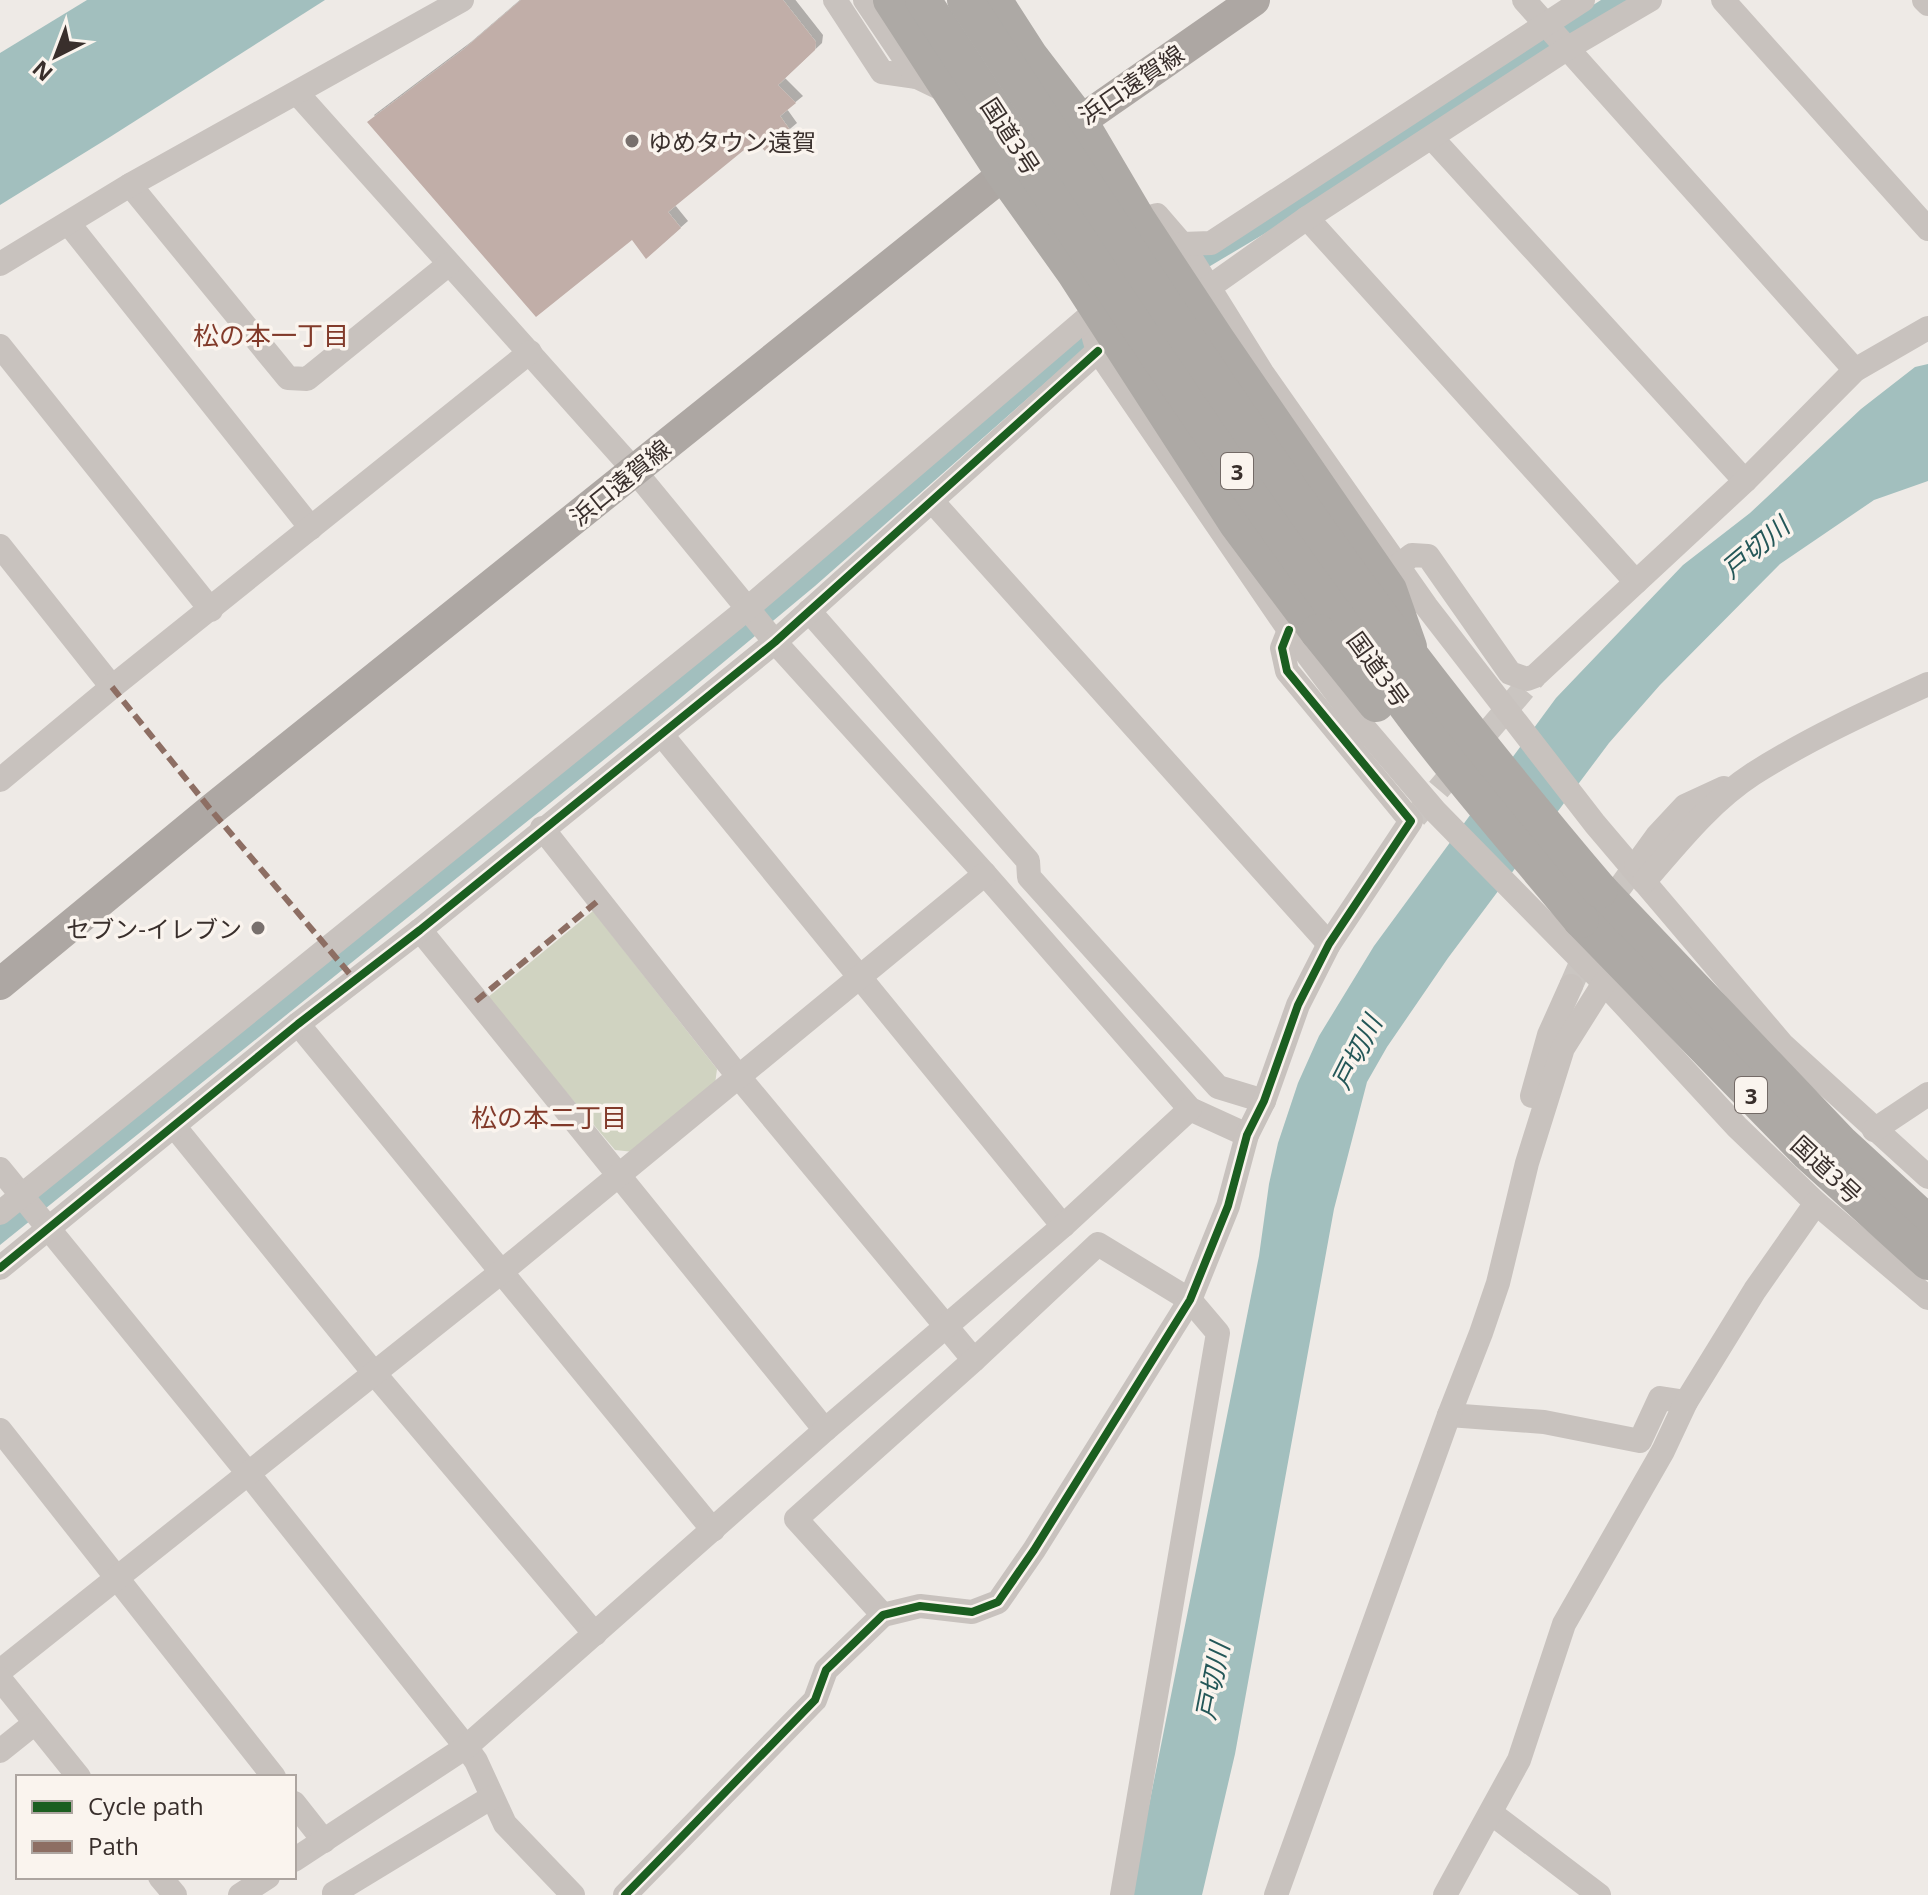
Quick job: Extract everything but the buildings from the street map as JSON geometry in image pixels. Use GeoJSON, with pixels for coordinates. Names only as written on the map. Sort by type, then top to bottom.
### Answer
{"type":"FeatureCollection","features":[{"type":"Feature","properties":{"kind":"highway"},"geometry":{"type":"LineString","coordinates":[[891,0],[1004,174],[1074,272],[1304,631],[1438,776],[1572,908]]}},
{"type":"Feature","properties":{"kind":"highway","name":"国道3号"},"geometry":{"type":"LineString","coordinates":[[923,0],[1165,368],[1413,717],[1572,908],[1808,1153],[1928,1262]]}},
{"type":"Feature","properties":{"kind":"highway","name":"国道3号"},"geometry":{"type":"LineString","coordinates":[[965,0],[1318,530],[1471,734],[1572,908],[1928,1223]]}},
{"type":"Feature","properties":{"kind":"highway"},"geometry":{"type":"LineString","coordinates":[[994,0],[1030,56],[1079,120],[1138,220],[1394,578],[1411,654]]}},
{"type":"Feature","properties":{"kind":"main road","name":"浜口遠賀線"},"geometry":{"type":"LineString","coordinates":[[0,984],[211,810],[1004,174],[1254,0]]}},
{"type":"Feature","properties":{"kind":"street"},"geometry":{"type":"LineString","coordinates":[[0,264],[130,185],[462,0]]}},
{"type":"Feature","properties":{"kind":"street"},"geometry":{"type":"LineString","coordinates":[[835,0],[882,72],[917,77],[952,94]]}},
{"type":"Feature","properties":{"kind":"street"},"geometry":{"type":"LineString","coordinates":[[865,0],[917,77]]}},
{"type":"Feature","properties":{"kind":"street"},"geometry":{"type":"LineString","coordinates":[[1524,0],[1855,370]]}},
{"type":"Feature","properties":{"kind":"street"},"geometry":{"type":"LineString","coordinates":[[1182,244],[1211,243],[1583,0]]}},
{"type":"Feature","properties":{"kind":"street"},"geometry":{"type":"LineString","coordinates":[[1208,288],[1307,218],[1568,48],[1650,0]]}},
{"type":"Feature","properties":{"kind":"street"},"geometry":{"type":"LineString","coordinates":[[1723,0],[1928,229]]}},
{"type":"Feature","properties":{"kind":"street"},"geometry":{"type":"LineString","coordinates":[[297,93],[634,470],[775,642],[985,874],[1190,1109],[1247,1135]]}},
{"type":"Feature","properties":{"kind":"street"},"geometry":{"type":"LineString","coordinates":[[1432,138],[1745,481]]}},
{"type":"Feature","properties":{"kind":"street"},"geometry":{"type":"LineString","coordinates":[[130,185],[288,378],[307,379],[449,264]]}},
{"type":"Feature","properties":{"kind":"street"},"geometry":{"type":"LineString","coordinates":[[1138,220],[1157,215],[1182,244],[1394,578],[1426,606],[1595,824],[1640,873],[1782,1044],[1928,1177]]}},
{"type":"Feature","properties":{"kind":"street"},"geometry":{"type":"LineString","coordinates":[[1307,218],[1636,582]]}},
{"type":"Feature","properties":{"kind":"street"},"geometry":{"type":"LineString","coordinates":[[69,224],[311,528]]}},
{"type":"Feature","properties":{"kind":"street"},"geometry":{"type":"LineString","coordinates":[[1074,272],[1098,351],[1304,631],[1349,710],[1436,812],[1572,908],[1604,983],[1737,1127],[1816,1203],[1928,1298]]}},
{"type":"Feature","properties":{"kind":"street"},"geometry":{"type":"LineString","coordinates":[[0,1213],[748,608],[1087,318]]}},
{"type":"Feature","properties":{"kind":"street"},"geometry":{"type":"LineString","coordinates":[[1394,578],[1412,555],[1428,556],[1510,673],[1527,679],[1535,676],[1745,481],[1855,370],[1928,328]]}},
{"type":"Feature","properties":{"kind":"street"},"geometry":{"type":"LineString","coordinates":[[0,346],[211,610]]}},
{"type":"Feature","properties":{"kind":"street"},"geometry":{"type":"LineString","coordinates":[[0,1268],[298,1024],[420,930],[775,642],[1098,351]]}},
{"type":"Feature","properties":{"kind":"street"},"geometry":{"type":"LineString","coordinates":[[5,767],[211,610],[530,352]]}},
{"type":"Feature","properties":{"kind":"street"},"geometry":{"type":"LineString","coordinates":[[932,501],[1329,944]]}},
{"type":"Feature","properties":{"kind":"street"},"geometry":{"type":"LineString","coordinates":[[0,546],[112,687]]}},
{"type":"Feature","properties":{"kind":"street"},"geometry":{"type":"LineString","coordinates":[[809,611],[1028,861],[1029,877],[1218,1087],[1264,1101]]}},
{"type":"Feature","properties":{"kind":"street"},"geometry":{"type":"LineString","coordinates":[[625,1895],[815,1700],[826,1670],[883,1615],[920,1606],[972,1612],[998,1602],[1034,1550],[1190,1300],[1228,1206],[1247,1135],[1264,1101],[1298,1005],[1329,944],[1411,821],[1287,671],[1282,648],[1304,631]]}},
{"type":"Feature","properties":{"kind":"street"},"geometry":{"type":"LineString","coordinates":[[1640,873],[1752,775],[1868,711],[1928,684]]}},
{"type":"Feature","properties":{"kind":"street"},"geometry":{"type":"LineString","coordinates":[[662,735],[1063,1226]]}},
{"type":"Feature","properties":{"kind":"street"},"geometry":{"type":"LineString","coordinates":[[542,828],[738,1076],[974,1360]]}},
{"type":"Feature","properties":{"kind":"street"},"geometry":{"type":"LineString","coordinates":[[0,1671],[500,1273],[985,874]]}},
{"type":"Feature","properties":{"kind":"street"},"geometry":{"type":"LineString","coordinates":[[420,930],[825,1430]]}},
{"type":"Feature","properties":{"kind":"street"},"geometry":{"type":"LineString","coordinates":[[1276,1895],[1498,1283],[1527,1163],[1563,1048],[1604,983]]}},
{"type":"Feature","properties":{"kind":"street"},"geometry":{"type":"LineString","coordinates":[[1527,1163],[1525,1123],[1549,1035],[1571,986]]}},
{"type":"Feature","properties":{"kind":"street"},"geometry":{"type":"LineString","coordinates":[[298,1024],[713,1530]]}},
{"type":"Feature","properties":{"kind":"street"},"geometry":{"type":"LineString","coordinates":[[1874,1130],[1928,1094]]}},
{"type":"Feature","properties":{"kind":"street"},"geometry":{"type":"LineString","coordinates":[[296,1859],[466,1747],[825,1430],[1063,1226],[1190,1109]]}},
{"type":"Feature","properties":{"kind":"street"},"geometry":{"type":"LineString","coordinates":[[174,1126],[374,1373],[595,1634]]}},
{"type":"Feature","properties":{"kind":"street"},"geometry":{"type":"LineString","coordinates":[[0,1169],[466,1747],[476,1761],[505,1824],[572,1895]]}},
{"type":"Feature","properties":{"kind":"street"},"geometry":{"type":"LineString","coordinates":[[1445,1895],[1519,1760],[1564,1624],[1663,1451],[1686,1402],[1755,1290],[1816,1203]]}},
{"type":"Feature","properties":{"kind":"street"},"geometry":{"type":"LineString","coordinates":[[883,1615],[796,1519],[1098,1244],[1190,1300],[1218,1333],[1122,1895]]}},
{"type":"Feature","properties":{"kind":"street"},"geometry":{"type":"LineString","coordinates":[[1449,1415],[1544,1422],[1640,1441],[1660,1398],[1686,1402]]}},
{"type":"Feature","properties":{"kind":"street"},"geometry":{"type":"LineString","coordinates":[[0,1430],[272,1775]]}},
{"type":"Feature","properties":{"kind":"street"},"geometry":{"type":"LineString","coordinates":[[0,1679],[77,1775]]}},
{"type":"Feature","properties":{"kind":"street"},"geometry":{"type":"LineString","coordinates":[[0,1751],[35,1723]]}},
{"type":"Feature","properties":{"kind":"street"},"geometry":{"type":"LineString","coordinates":[[336,1895],[334,1893],[492,1797]]}},
{"type":"Feature","properties":{"kind":"street"},"geometry":{"type":"LineString","coordinates":[[296,1806],[324,1841]]}},
{"type":"Feature","properties":{"kind":"street"},"geometry":{"type":"LineString","coordinates":[[1491,1813],[1587,1892]]}},
{"type":"Feature","properties":{"kind":"street"},"geometry":{"type":"LineString","coordinates":[[162,1879],[175,1895]]}},
{"type":"Feature","properties":{"kind":"street"},"geometry":{"type":"LineString","coordinates":[[240,1895],[265,1879]]}},
{"type":"Feature","properties":{"kind":"green space"},"geometry":{"type":"Polygon","coordinates":[[[593,911],[717,1069],[715,1084],[634,1152],[615,1150],[487,998],[593,911]]]}},
{"type":"Feature","properties":{"kind":"water"},"geometry":{"type":"Polygon","coordinates":[[[87,0],[325,0],[0,205],[0,53],[87,0]]]}},
{"type":"Feature","properties":{"kind":"water"},"geometry":{"type":"Polygon","coordinates":[[[1601,0],[1628,0],[1274,228],[1143,306],[1060,370],[815,586],[672,705],[0,1245],[0,1223],[1074,335],[1601,0]]]}},
{"type":"Feature","properties":{"kind":"water","name":"戸切川"},"geometry":{"type":"Polygon","coordinates":[[[1928,364],[1928,481],[1874,500],[1780,564],[1660,685],[1609,743],[1448,958],[1367,1082],[1334,1209],[1235,1754],[1202,1895],[1131,1895],[1259,1256],[1269,1184],[1278,1143],[1298,1083],[1319,1036],[1374,946],[1556,698],[1683,565],[1750,513],[1861,409],[1915,367],[1928,364]]]}},
{"type":"Feature","properties":{"kind":"tunnel"},"geometry":{"type":"LineString","coordinates":[[1415,817],[1535,676]]}},
{"type":"Feature","properties":{"kind":"tunnel"},"geometry":{"type":"LineString","coordinates":[[1571,986],[1605,908],[1636,865]]}},
{"type":"Feature","properties":{"kind":"marked path"},"geometry":{"type":"LineString","coordinates":[[112,687],[354,979]]}},
{"type":"Feature","properties":{"kind":"marked path"},"geometry":{"type":"LineString","coordinates":[[476,1001],[599,900]]}},
{"type":"Feature","properties":{"kind":"cycle path"},"geometry":{"type":"LineString","coordinates":[[0,1268],[298,1024],[420,930],[775,642],[1098,351]]}},
{"type":"Feature","properties":{"kind":"cycle path"},"geometry":{"type":"LineString","coordinates":[[625,1895],[815,1700],[826,1670],[883,1615],[920,1606],[972,1612],[998,1602],[1034,1550],[1190,1300],[1228,1206],[1247,1135],[1264,1101],[1298,1005],[1329,944],[1411,821],[1287,671],[1282,648],[1289,630]]}},
{"type":"Feature","properties":{"kind":"place","name":"ゆめタウン遠賀"},"geometry":{"type":"Point","coordinates":[632,141]}},
{"type":"Feature","properties":{"kind":"place","name":"セブン-イレブン"},"geometry":{"type":"Point","coordinates":[258,928]}},
{"type":"Feature","properties":{"kind":"district","name":"松の本一丁目"},"geometry":{"type":"Point","coordinates":[271,335]}},
{"type":"Feature","properties":{"kind":"district","name":"松の本二丁目"},"geometry":{"type":"Point","coordinates":[549,1117]}}]}
